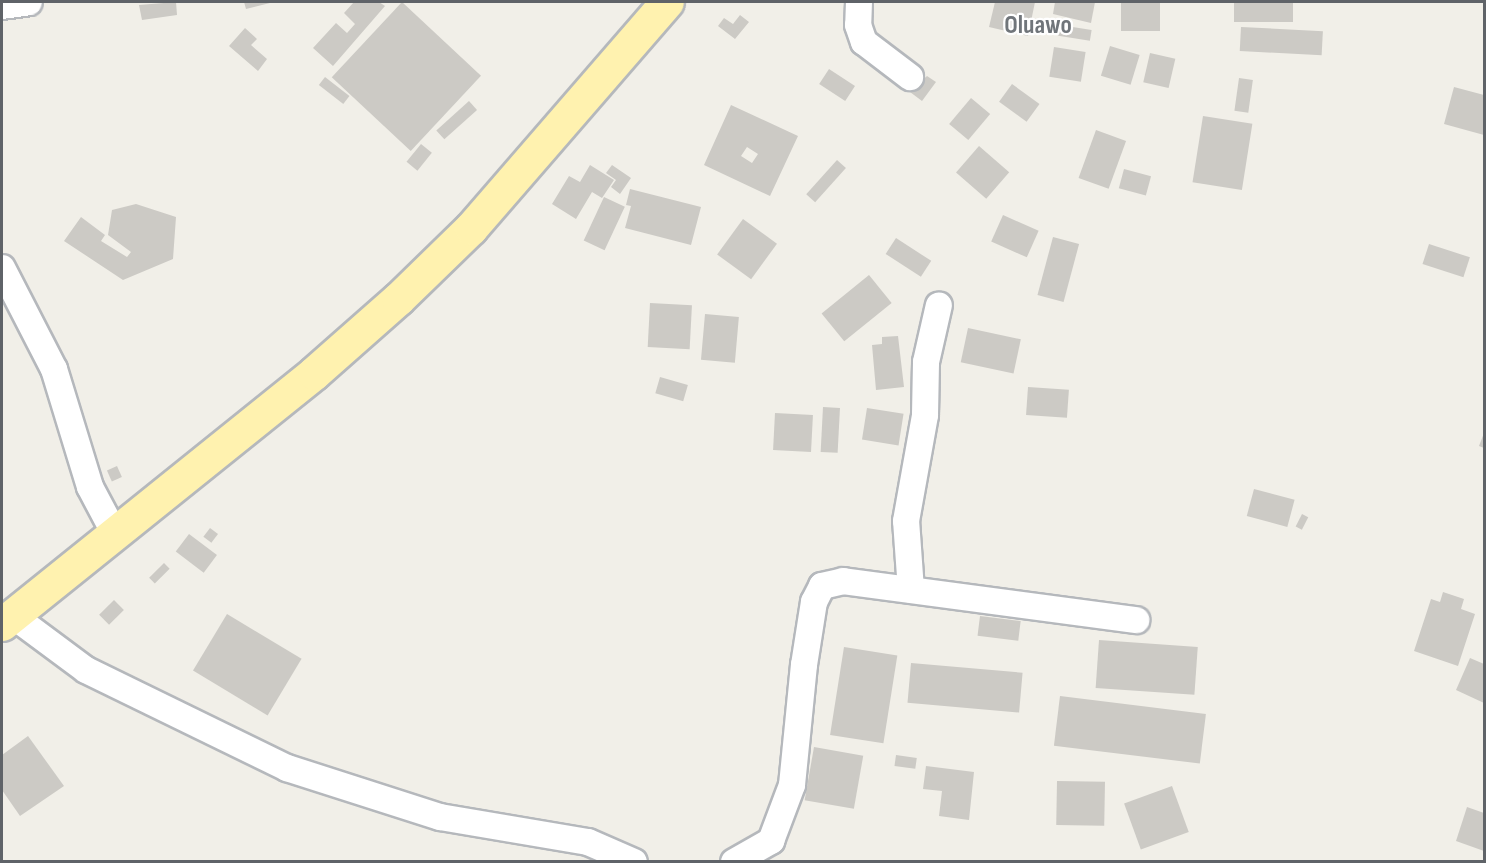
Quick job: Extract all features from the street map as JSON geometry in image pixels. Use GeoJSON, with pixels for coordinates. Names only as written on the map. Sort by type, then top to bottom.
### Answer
{"type":"FeatureCollection","features":[{"type":"Feature","properties":{"kind":"main road"},"geometry":{"type":"LineString","coordinates":[[7,619],[314,373],[406,291],[471,228],[667,2]]}},
{"type":"Feature","properties":{"kind":"street"},"geometry":{"type":"LineString","coordinates":[[2,6],[28,2]]}},
{"type":"Feature","properties":{"kind":"street"},"geometry":{"type":"LineString","coordinates":[[859,2],[858,25],[864,42],[910,77]]}},
{"type":"Feature","properties":{"kind":"street"},"geometry":{"type":"LineString","coordinates":[[2,268],[54,369],[90,487],[115,534]]}},
{"type":"Feature","properties":{"kind":"street"},"geometry":{"type":"LineString","coordinates":[[911,591],[906,521],[925,415],[926,362],[939,305]]}},
{"type":"Feature","properties":{"kind":"street"},"geometry":{"type":"LineString","coordinates":[[734,861],[771,840],[792,784],[804,665],[814,602],[822,586],[843,581],[1136,620]]}},
{"type":"Feature","properties":{"kind":"street"},"geometry":{"type":"LineString","coordinates":[[7,619],[87,670],[287,768],[440,817],[588,842],[634,861]]}},
{"type":"Feature","properties":{"kind":"building"},"geometry":{"type":"Polygon","coordinates":[[[176,2],[177,15],[142,20],[139,5],[176,2]]]}},
{"type":"Feature","properties":{"kind":"building"},"geometry":{"type":"Polygon","coordinates":[[[244,2],[274,2],[246,9],[244,2]]]}},
{"type":"Feature","properties":{"kind":"building"},"geometry":{"type":"Polygon","coordinates":[[[354,2],[379,2],[385,6],[333,66],[313,48],[336,23],[347,33],[355,24],[344,13],[354,2]]]}},
{"type":"Feature","properties":{"kind":"building"},"geometry":{"type":"Polygon","coordinates":[[[402,2],[481,76],[411,151],[332,77],[402,2]]]}},
{"type":"Feature","properties":{"kind":"building"},"geometry":{"type":"Polygon","coordinates":[[[995,2],[1035,2],[1028,36],[989,27],[995,2]]]}},
{"type":"Feature","properties":{"kind":"building"},"geometry":{"type":"Polygon","coordinates":[[[1055,2],[1095,2],[1091,23],[1053,14],[1055,2]]]}},
{"type":"Feature","properties":{"kind":"building"},"geometry":{"type":"Polygon","coordinates":[[[1121,2],[1160,2],[1160,31],[1121,31],[1121,2]]]}},
{"type":"Feature","properties":{"kind":"building"},"geometry":{"type":"Polygon","coordinates":[[[1234,2],[1293,2],[1293,22],[1234,22],[1234,2]]]}},
{"type":"Feature","properties":{"kind":"building"},"geometry":{"type":"Polygon","coordinates":[[[740,15],[749,22],[735,39],[718,26],[724,18],[733,24],[740,15]]]}},
{"type":"Feature","properties":{"kind":"building"},"geometry":{"type":"Polygon","coordinates":[[[1060,25],[1092,30],[1090,41],[1058,36],[1060,25]]]}},
{"type":"Feature","properties":{"kind":"building"},"geometry":{"type":"Polygon","coordinates":[[[1241,27],[1323,31],[1322,55],[1240,51],[1241,27]]]}},
{"type":"Feature","properties":{"kind":"building"},"geometry":{"type":"Polygon","coordinates":[[[245,28],[257,39],[251,45],[267,59],[258,71],[229,46],[245,28]]]}},
{"type":"Feature","properties":{"kind":"building"},"geometry":{"type":"Polygon","coordinates":[[[1110,46],[1140,55],[1131,85],[1101,76],[1110,46]]]}},
{"type":"Feature","properties":{"kind":"building"},"geometry":{"type":"Polygon","coordinates":[[[1054,47],[1086,52],[1081,82],[1049,77],[1054,47]]]}},
{"type":"Feature","properties":{"kind":"building"},"geometry":{"type":"Polygon","coordinates":[[[1150,53],[1175,59],[1169,88],[1143,82],[1150,53]]]}},
{"type":"Feature","properties":{"kind":"building"},"geometry":{"type":"Polygon","coordinates":[[[829,69],[855,86],[845,101],[819,84],[829,69]]]}},
{"type":"Feature","properties":{"kind":"building"},"geometry":{"type":"Polygon","coordinates":[[[927,76],[936,82],[922,101],[910,92],[927,76]]]}},
{"type":"Feature","properties":{"kind":"building"},"geometry":{"type":"Polygon","coordinates":[[[325,77],[349,96],[343,104],[319,85],[325,77]]]}},
{"type":"Feature","properties":{"kind":"building"},"geometry":{"type":"Polygon","coordinates":[[[1239,78],[1253,80],[1248,113],[1234,111],[1239,78]]]}},
{"type":"Feature","properties":{"kind":"building"},"geometry":{"type":"Polygon","coordinates":[[[1012,84],[1040,104],[1027,122],[999,102],[1012,84]]]}},
{"type":"Feature","properties":{"kind":"building"},"geometry":{"type":"Polygon","coordinates":[[[1454,87],[1484,95],[1484,135],[1444,124],[1454,87]]]}},
{"type":"Feature","properties":{"kind":"building"},"geometry":{"type":"Polygon","coordinates":[[[971,98],[990,114],[968,140],[949,124],[971,98]]]}},
{"type":"Feature","properties":{"kind":"building"},"geometry":{"type":"Polygon","coordinates":[[[469,101],[477,110],[444,139],[436,130],[469,101]]]}},
{"type":"Feature","properties":{"kind":"building"},"geometry":{"type":"Polygon","coordinates":[[[731,105],[798,136],[770,196],[704,165],[731,105]],[[747,147],[741,156],[752,163],[758,154],[747,147]]]}},
{"type":"Feature","properties":{"kind":"building"},"geometry":{"type":"Polygon","coordinates":[[[1203,116],[1252,124],[1242,190],[1193,182],[1203,116]]]}},
{"type":"Feature","properties":{"kind":"building"},"geometry":{"type":"Polygon","coordinates":[[[1096,130],[1126,141],[1109,189],[1079,178],[1096,130]]]}},
{"type":"Feature","properties":{"kind":"building"},"geometry":{"type":"Polygon","coordinates":[[[421,144],[432,153],[417,171],[407,162],[421,144]]]}},
{"type":"Feature","properties":{"kind":"building"},"geometry":{"type":"Polygon","coordinates":[[[979,146],[1009,172],[986,199],[956,172],[979,146]]]}},
{"type":"Feature","properties":{"kind":"building"},"geometry":{"type":"Polygon","coordinates":[[[837,160],[846,168],[815,202],[806,194],[837,160]]]}},
{"type":"Feature","properties":{"kind":"building"},"geometry":{"type":"Polygon","coordinates":[[[590,165],[614,180],[602,198],[592,192],[576,219],[552,204],[569,176],[580,182],[590,165]]]}},
{"type":"Feature","properties":{"kind":"building"},"geometry":{"type":"Polygon","coordinates":[[[612,165],[631,178],[620,194],[611,187],[616,180],[606,173],[612,165]]]}},
{"type":"Feature","properties":{"kind":"building"},"geometry":{"type":"Polygon","coordinates":[[[1124,169],[1151,176],[1146,196],[1119,188],[1124,169]]]}},
{"type":"Feature","properties":{"kind":"building"},"geometry":{"type":"Polygon","coordinates":[[[630,189],[701,207],[691,245],[625,228],[631,206],[626,205],[630,189]]]}},
{"type":"Feature","properties":{"kind":"building"},"geometry":{"type":"Polygon","coordinates":[[[604,197],[625,207],[605,250],[584,241],[604,197]]]}},
{"type":"Feature","properties":{"kind":"building"},"geometry":{"type":"Polygon","coordinates":[[[136,204],[176,217],[173,259],[123,280],[64,241],[81,217],[105,235],[101,241],[127,257],[131,252],[108,235],[112,210],[136,204]]]}},
{"type":"Feature","properties":{"kind":"building"},"geometry":{"type":"Polygon","coordinates":[[[1003,215],[1039,231],[1027,257],[991,241],[1003,215]]]}},
{"type":"Feature","properties":{"kind":"building"},"geometry":{"type":"Polygon","coordinates":[[[743,219],[777,244],[751,279],[717,255],[743,219]]]}},
{"type":"Feature","properties":{"kind":"building"},"geometry":{"type":"Polygon","coordinates":[[[1053,237],[1079,244],[1064,302],[1037,295],[1053,237]]]}},
{"type":"Feature","properties":{"kind":"building"},"geometry":{"type":"Polygon","coordinates":[[[896,238],[931,261],[921,277],[886,254],[896,238]]]}},
{"type":"Feature","properties":{"kind":"building"},"geometry":{"type":"Polygon","coordinates":[[[1429,244],[1470,257],[1463,277],[1423,264],[1429,244]]]}},
{"type":"Feature","properties":{"kind":"building"},"geometry":{"type":"Polygon","coordinates":[[[869,275],[892,303],[844,341],[822,313],[869,275]]]}},
{"type":"Feature","properties":{"kind":"building"},"geometry":{"type":"Polygon","coordinates":[[[650,303],[692,305],[690,349],[648,347],[650,303]]]}},
{"type":"Feature","properties":{"kind":"building"},"geometry":{"type":"Polygon","coordinates":[[[705,314],[739,317],[735,363],[701,360],[705,314]]]}},
{"type":"Feature","properties":{"kind":"building"},"geometry":{"type":"Polygon","coordinates":[[[968,328],[1021,339],[1014,373],[961,362],[968,328]]]}},
{"type":"Feature","properties":{"kind":"building"},"geometry":{"type":"Polygon","coordinates":[[[898,336],[904,387],[876,390],[872,345],[882,344],[882,337],[898,336]]]}},
{"type":"Feature","properties":{"kind":"building"},"geometry":{"type":"Polygon","coordinates":[[[660,377],[688,385],[683,401],[655,393],[660,377]]]}},
{"type":"Feature","properties":{"kind":"building"},"geometry":{"type":"Polygon","coordinates":[[[1028,387],[1069,390],[1067,418],[1026,415],[1028,387]]]}},
{"type":"Feature","properties":{"kind":"building"},"geometry":{"type":"Polygon","coordinates":[[[823,407],[840,408],[838,453],[821,452],[823,407]]]}},
{"type":"Feature","properties":{"kind":"building"},"geometry":{"type":"Polygon","coordinates":[[[867,408],[904,414],[899,445],[862,440],[867,408]]]}},
{"type":"Feature","properties":{"kind":"building"},"geometry":{"type":"Polygon","coordinates":[[[775,413],[813,415],[811,452],[773,450],[775,413]]]}},
{"type":"Feature","properties":{"kind":"building"},"geometry":{"type":"Polygon","coordinates":[[[1484,433],[1484,448],[1479,446],[1484,433]]]}},
{"type":"Feature","properties":{"kind":"building"},"geometry":{"type":"Polygon","coordinates":[[[117,466],[122,477],[112,481],[107,470],[117,466]]]}},
{"type":"Feature","properties":{"kind":"building"},"geometry":{"type":"Polygon","coordinates":[[[1254,489],[1295,500],[1287,527],[1247,516],[1254,489]]]}},
{"type":"Feature","properties":{"kind":"building"},"geometry":{"type":"Polygon","coordinates":[[[1302,514],[1308,517],[1302,530],[1296,526],[1302,514]]]}},
{"type":"Feature","properties":{"kind":"building"},"geometry":{"type":"Polygon","coordinates":[[[210,528],[218,534],[211,543],[203,537],[210,528]]]}},
{"type":"Feature","properties":{"kind":"building"},"geometry":{"type":"Polygon","coordinates":[[[189,534],[217,555],[204,573],[176,552],[189,534]]]}},
{"type":"Feature","properties":{"kind":"building"},"geometry":{"type":"Polygon","coordinates":[[[164,563],[170,569],[155,584],[149,578],[164,563]]]}},
{"type":"Feature","properties":{"kind":"building"},"geometry":{"type":"Polygon","coordinates":[[[1443,592],[1464,599],[1461,609],[1475,614],[1458,666],[1414,651],[1431,599],[1440,602],[1443,592]]]}},
{"type":"Feature","properties":{"kind":"building"},"geometry":{"type":"Polygon","coordinates":[[[114,600],[124,610],[109,625],[99,615],[114,600]]]}},
{"type":"Feature","properties":{"kind":"building"},"geometry":{"type":"Polygon","coordinates":[[[227,614],[302,659],[268,715],[193,671],[227,614]]]}},
{"type":"Feature","properties":{"kind":"building"},"geometry":{"type":"Polygon","coordinates":[[[980,616],[1021,621],[1018,641],[978,636],[980,616]]]}},
{"type":"Feature","properties":{"kind":"building"},"geometry":{"type":"Polygon","coordinates":[[[1099,640],[1198,647],[1194,695],[1096,688],[1099,640]]]}},
{"type":"Feature","properties":{"kind":"building"},"geometry":{"type":"Polygon","coordinates":[[[844,647],[897,655],[883,743],[830,735],[844,647]]]}},
{"type":"Feature","properties":{"kind":"building"},"geometry":{"type":"Polygon","coordinates":[[[1470,658],[1484,664],[1484,703],[1456,690],[1470,658]]]}},
{"type":"Feature","properties":{"kind":"building"},"geometry":{"type":"Polygon","coordinates":[[[911,663],[1023,673],[1019,713],[908,703],[911,663]]]}},
{"type":"Feature","properties":{"kind":"building"},"geometry":{"type":"Polygon","coordinates":[[[1060,696],[1206,714],[1200,764],[1054,746],[1060,696]]]}},
{"type":"Feature","properties":{"kind":"building"},"geometry":{"type":"Polygon","coordinates":[[[28,736],[64,786],[20,816],[2,790],[2,755],[28,736]]]}},
{"type":"Feature","properties":{"kind":"building"},"geometry":{"type":"Polygon","coordinates":[[[814,747],[863,756],[854,809],[805,800],[814,747]]]}},
{"type":"Feature","properties":{"kind":"building"},"geometry":{"type":"Polygon","coordinates":[[[896,755],[917,758],[915,769],[894,766],[896,755]]]}},
{"type":"Feature","properties":{"kind":"building"},"geometry":{"type":"Polygon","coordinates":[[[926,766],[974,772],[969,820],[939,816],[942,791],[923,789],[926,766]]]}},
{"type":"Feature","properties":{"kind":"building"},"geometry":{"type":"Polygon","coordinates":[[[1057,781],[1105,782],[1104,826],[1056,825],[1057,781]]]}},
{"type":"Feature","properties":{"kind":"building"},"geometry":{"type":"Polygon","coordinates":[[[1172,786],[1189,832],[1141,849],[1124,803],[1172,786]]]}},
{"type":"Feature","properties":{"kind":"building"},"geometry":{"type":"Polygon","coordinates":[[[1467,807],[1484,813],[1484,851],[1456,841],[1467,807]]]}},
{"type":"Feature","properties":{"kind":"district","name":"Oluawo"},"geometry":{"type":"Point","coordinates":[1038,26]}}]}
